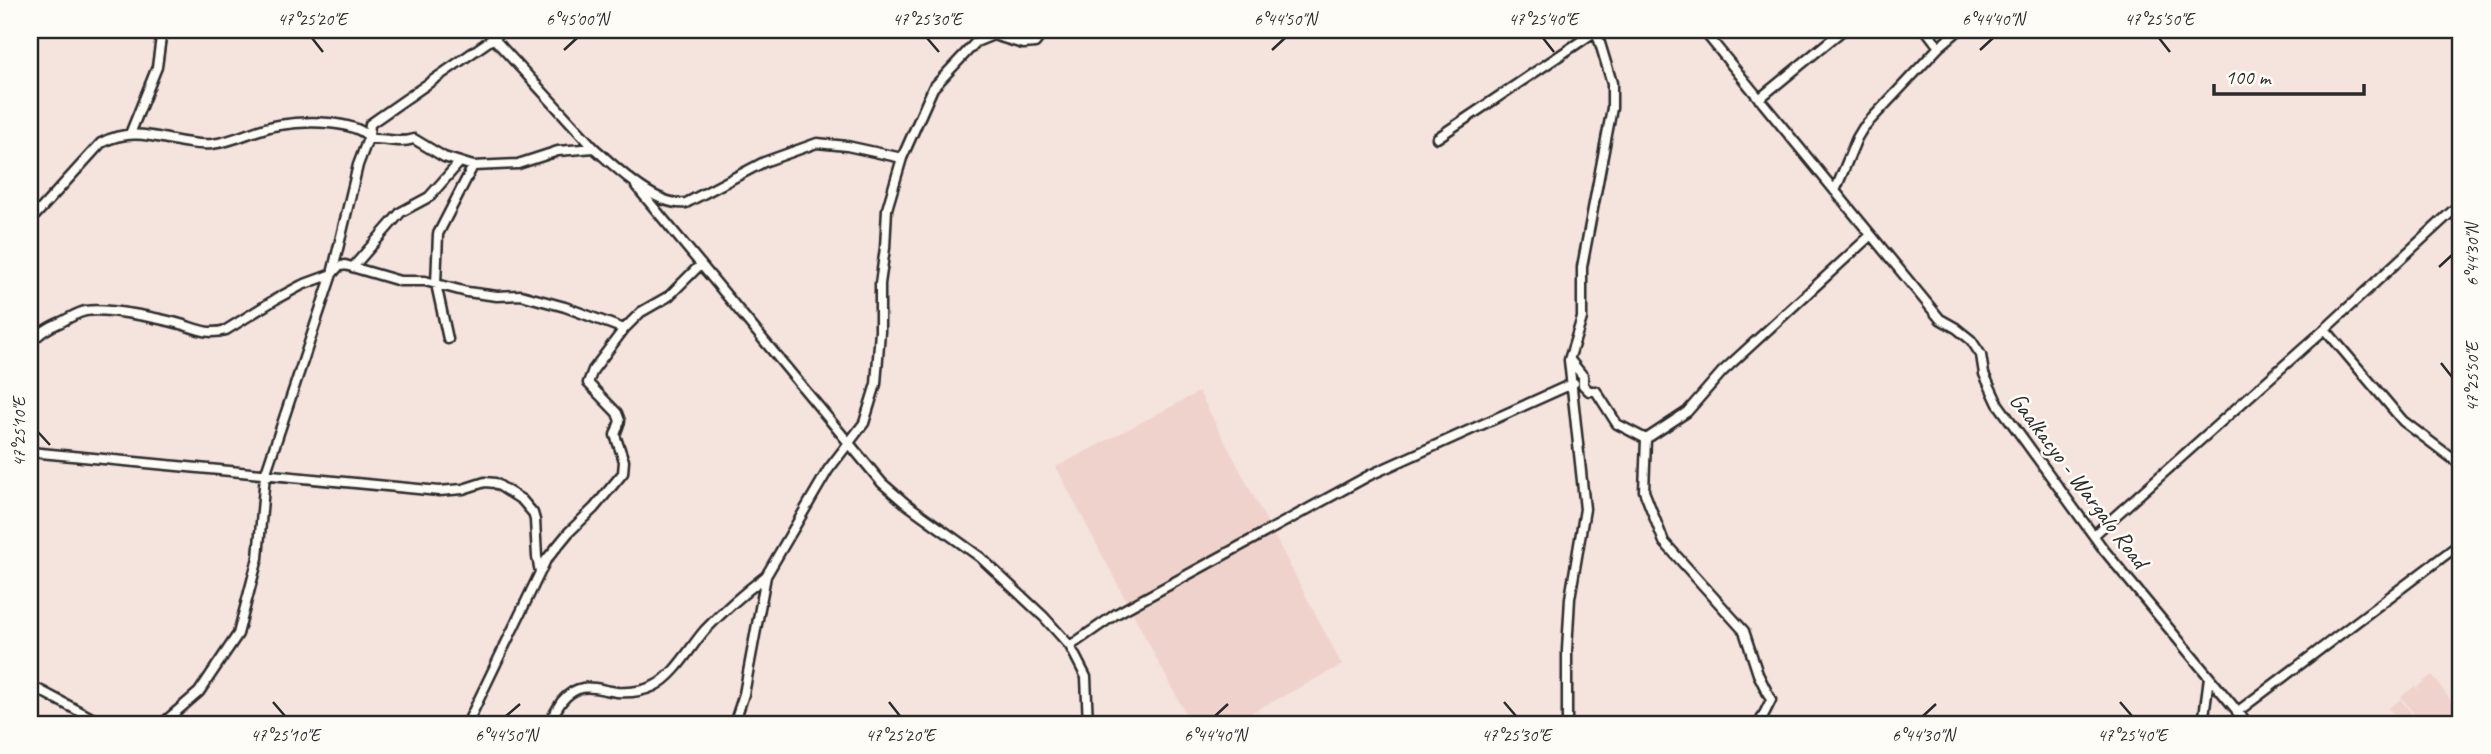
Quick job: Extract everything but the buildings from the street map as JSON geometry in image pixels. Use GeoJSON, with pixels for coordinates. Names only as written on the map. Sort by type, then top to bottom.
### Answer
{"type":"FeatureCollection","features":[{"type":"Feature","properties":{"kind":"street"},"geometry":{"type":"LineString","coordinates":[[130,134],[157,67],[162,30]]}},
{"type":"Feature","properties":{"kind":"street"},"geometry":{"type":"LineString","coordinates":[[486,30],[594,148],[663,201],[686,203],[764,162],[817,143],[847,146],[902,158]]}},
{"type":"Feature","properties":{"kind":"street"},"geometry":{"type":"LineString","coordinates":[[162,724],[199,692],[238,634],[258,558],[265,475],[332,274],[370,124],[505,30]]}},
{"type":"Feature","properties":{"kind":"street"},"geometry":{"type":"LineString","coordinates":[[979,30],[1023,44],[1035,43],[1045,30]]}},
{"type":"Feature","properties":{"kind":"street"},"geometry":{"type":"LineString","coordinates":[[1437,138],[1595,30],[1612,83],[1612,108],[1582,267],[1582,318],[1569,360],[1574,383],[1585,509],[1570,598],[1567,724]]}},
{"type":"Feature","properties":{"kind":"street","name":"Gaalkacyo - Wargalo Road"},"geometry":{"type":"LineString","coordinates":[[1703,30],[1940,320],[1956,328],[1971,341],[1981,355],[1984,374],[1998,404],[2094,535],[2248,724]]}},
{"type":"Feature","properties":{"kind":"street"},"geometry":{"type":"LineString","coordinates":[[1759,99],[1843,30]]}},
{"type":"Feature","properties":{"kind":"street"},"geometry":{"type":"LineString","coordinates":[[1926,30],[1939,47]]}},
{"type":"Feature","properties":{"kind":"street"},"geometry":{"type":"LineString","coordinates":[[1835,191],[1863,128],[1939,47],[1959,30]]}},
{"type":"Feature","properties":{"kind":"street"},"geometry":{"type":"LineString","coordinates":[[734,724],[744,694],[766,576],[828,470],[864,423],[876,384],[880,284],[887,209],[902,158],[933,88],[976,42],[993,35]]}},
{"type":"Feature","properties":{"kind":"street"},"geometry":{"type":"LineString","coordinates":[[30,220],[101,143],[113,137],[130,134],[212,144],[279,125],[346,124],[358,128],[371,139],[381,138],[402,143],[414,139],[444,157],[473,166],[518,164],[558,151],[594,148]]}},
{"type":"Feature","properties":{"kind":"street"},"geometry":{"type":"LineString","coordinates":[[354,265],[401,212],[429,197],[459,163]]}},
{"type":"Feature","properties":{"kind":"street"},"geometry":{"type":"LineString","coordinates":[[448,339],[436,284],[438,234],[473,166]]}},
{"type":"Feature","properties":{"kind":"street"},"geometry":{"type":"LineString","coordinates":[[630,178],[882,483],[979,557],[1044,617],[1070,646],[1086,677],[1088,724]]}},
{"type":"Feature","properties":{"kind":"street"},"geometry":{"type":"LineString","coordinates":[[2094,535],[2325,329],[2461,203]]}},
{"type":"Feature","properties":{"kind":"street"},"geometry":{"type":"LineString","coordinates":[[1646,439],[1687,412],[1722,372],[1871,235]]}},
{"type":"Feature","properties":{"kind":"street"},"geometry":{"type":"LineString","coordinates":[[467,724],[540,572],[556,546],[594,508],[623,473],[624,461],[615,435],[620,421],[617,413],[588,383],[593,370],[624,329],[641,312],[669,296],[701,264]]}},
{"type":"Feature","properties":{"kind":"street"},"geometry":{"type":"LineString","coordinates":[[30,344],[34,338],[51,327],[85,311],[135,314],[200,332],[217,333],[285,294],[332,274],[338,267],[345,265],[354,265],[400,281],[418,280],[477,293],[521,295],[565,307],[624,329]]}},
{"type":"Feature","properties":{"kind":"street"},"geometry":{"type":"LineString","coordinates":[[2325,329],[2403,421],[2461,465]]}},
{"type":"Feature","properties":{"kind":"street"},"geometry":{"type":"LineString","coordinates":[[1569,360],[1583,376],[1583,385],[1589,391],[1596,391],[1617,424],[1646,439]]}},
{"type":"Feature","properties":{"kind":"street"},"geometry":{"type":"LineString","coordinates":[[1070,646],[1116,614],[1370,475],[1574,383]]}},
{"type":"Feature","properties":{"kind":"street"},"geometry":{"type":"LineString","coordinates":[[1646,439],[1644,491],[1664,542],[1744,631],[1758,674],[1771,700],[1759,724]]}},
{"type":"Feature","properties":{"kind":"street"},"geometry":{"type":"LineString","coordinates":[[30,452],[439,491],[463,489],[485,482],[495,483],[522,500],[533,513],[540,572]]}},
{"type":"Feature","properties":{"kind":"street"},"geometry":{"type":"LineString","coordinates":[[2237,712],[2461,543]]}},
{"type":"Feature","properties":{"kind":"street"},"geometry":{"type":"LineString","coordinates":[[548,724],[562,701],[575,690],[595,686],[616,692],[634,692],[656,685],[706,629],[749,588],[766,576]]}},
{"type":"Feature","properties":{"kind":"street"},"geometry":{"type":"LineString","coordinates":[[2203,724],[2209,677]]}},
{"type":"Feature","properties":{"kind":"street"},"geometry":{"type":"LineString","coordinates":[[30,685],[103,724]]}},
{"type":"Feature","properties":{"kind":"shaded area"},"geometry":{"type":"Polygon","coordinates":[[[1199,392],[1342,665],[1230,724],[1191,724],[1056,467],[1199,392]]]}},
{"type":"Feature","properties":{"kind":"shaded area"},"geometry":{"type":"Polygon","coordinates":[[[2432,675],[2461,714],[2449,724],[2422,724],[2401,697],[2415,686],[2419,691],[2417,687],[2432,675]]]}},
{"type":"Feature","properties":{"kind":"shaded area"},"geometry":{"type":"Polygon","coordinates":[[[2401,699],[2420,724],[2401,724],[2389,708],[2401,699]]]}}]}
